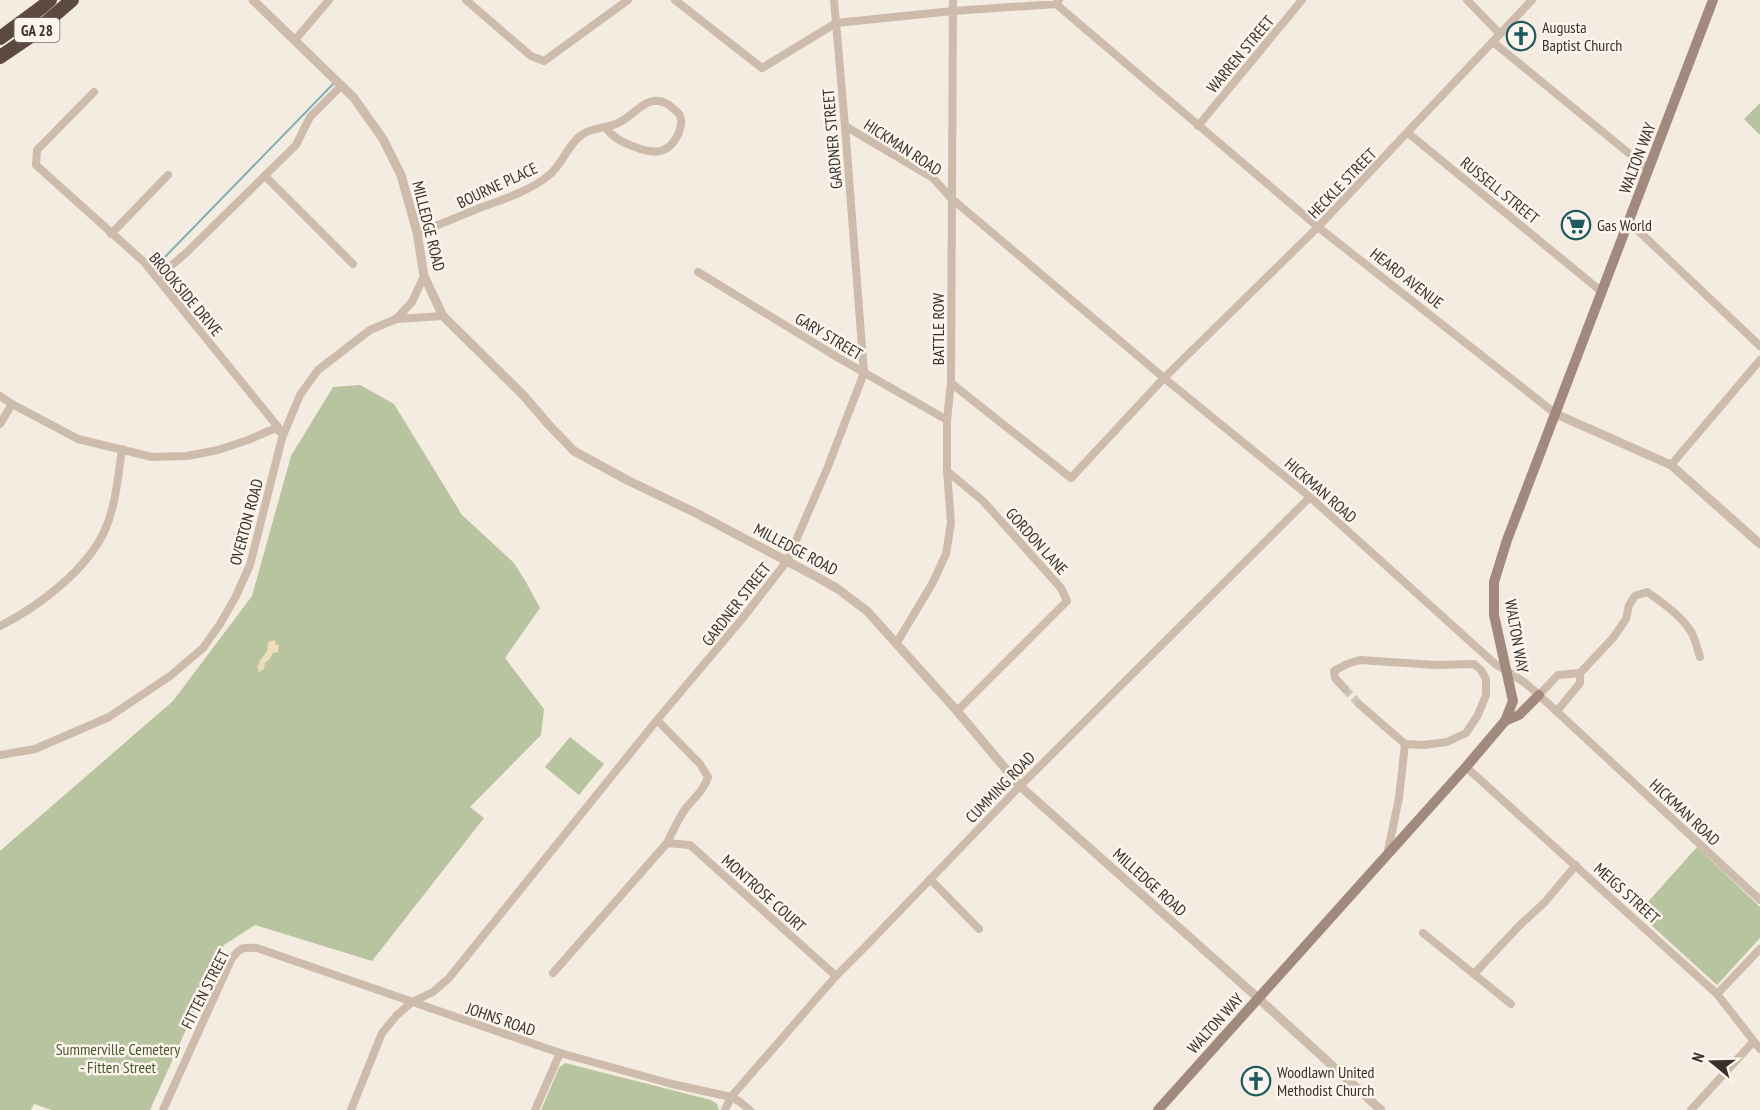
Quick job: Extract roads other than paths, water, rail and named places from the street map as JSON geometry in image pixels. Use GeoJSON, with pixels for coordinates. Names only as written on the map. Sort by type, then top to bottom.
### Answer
{"type":"FeatureCollection","features":[{"type":"Feature","properties":{"kind":"highway","name":"GA 28"},"geometry":{"type":"LineString","coordinates":[[0,38],[50,0]]}},
{"type":"Feature","properties":{"kind":"highway","name":"GA 28"},"geometry":{"type":"LineString","coordinates":[[0,57],[28,38],[72,0]]}},
{"type":"Feature","properties":{"kind":"main road","name":"WALTON WAY"},"geometry":{"type":"LineString","coordinates":[[1158,1110],[1505,722],[1513,701],[1494,615],[1494,582],[1507,540],[1713,0]]}},
{"type":"Feature","properties":{"kind":"main road"},"geometry":{"type":"LineString","coordinates":[[1505,722],[1519,715],[1539,695]]}},
{"type":"Feature","properties":{"kind":"street","name":"MILLEDGE ROAD"},"geometry":{"type":"LineString","coordinates":[[253,0],[342,85],[383,139],[401,175],[417,232],[424,276],[443,316],[524,396],[574,451],[838,589],[867,611],[957,711],[1020,786],[1381,1110]]}},
{"type":"Feature","properties":{"kind":"street"},"geometry":{"type":"LineString","coordinates":[[295,40],[330,0]]}},
{"type":"Feature","properties":{"kind":"street"},"geometry":{"type":"LineString","coordinates":[[466,0],[531,56],[544,61],[627,0]]}},
{"type":"Feature","properties":{"kind":"street"},"geometry":{"type":"LineString","coordinates":[[675,0],[762,68],[836,23],[1057,2]]}},
{"type":"Feature","properties":{"kind":"street","name":"GARDNER STREET"},"geometry":{"type":"LineString","coordinates":[[351,1110],[382,1033],[412,1002],[432,992],[449,978],[657,720],[727,638],[786,561],[827,469],[864,373],[834,0]]}},
{"type":"Feature","properties":{"kind":"street","name":"BATTLE ROW"},"geometry":{"type":"LineString","coordinates":[[896,644],[932,584],[946,554],[951,523],[947,471],[947,420],[951,383],[953,0]]}},
{"type":"Feature","properties":{"kind":"street","name":"WARREN STREET"},"geometry":{"type":"LineString","coordinates":[[1198,126],[1302,0]]}},
{"type":"Feature","properties":{"kind":"street"},"geometry":{"type":"LineString","coordinates":[[1467,0],[1500,34]]}},
{"type":"Feature","properties":{"kind":"street","name":"HECKLE STREET"},"geometry":{"type":"LineString","coordinates":[[1164,378],[1318,228],[1532,0]]}},
{"type":"Feature","properties":{"kind":"street","name":"HEARD AVENUE"},"geometry":{"type":"LineString","coordinates":[[1057,2],[1318,228],[1556,414],[1671,465],[1760,544]]}},
{"type":"Feature","properties":{"kind":"street"},"geometry":{"type":"LineString","coordinates":[[1492,42],[1648,169]]}},
{"type":"Feature","properties":{"kind":"street"},"geometry":{"type":"LineString","coordinates":[[157,278],[186,253],[296,145],[310,117],[342,85]]}},
{"type":"Feature","properties":{"kind":"street","name":"BROOKSIDE DRIVE"},"geometry":{"type":"LineString","coordinates":[[94,92],[37,150],[36,165],[144,262],[278,427],[282,438]]}},
{"type":"Feature","properties":{"kind":"street","name":"BOURNE PLACE"},"geometry":{"type":"LineString","coordinates":[[417,232],[442,225],[517,194],[548,176],[562,162],[573,143],[584,133],[626,119],[649,101],[661,100],[679,115],[682,125],[675,141],[670,146],[664,151],[649,153],[612,137],[605,127]]}},
{"type":"Feature","properties":{"kind":"street","name":"HICKMAN ROAD"},"geometry":{"type":"LineString","coordinates":[[845,126],[933,178],[951,198],[1164,378],[1310,497],[1494,663],[1524,682],[1539,695],[1760,900]]}},
{"type":"Feature","properties":{"kind":"street","name":"RUSSELL STREET"},"geometry":{"type":"LineString","coordinates":[[1408,133],[1602,292]]}},
{"type":"Feature","properties":{"kind":"street"},"geometry":{"type":"LineString","coordinates":[[111,234],[168,175]]}},
{"type":"Feature","properties":{"kind":"street"},"geometry":{"type":"LineString","coordinates":[[265,176],[353,264]]}},
{"type":"Feature","properties":{"kind":"street"},"geometry":{"type":"LineString","coordinates":[[1629,222],[1760,346]]}},
{"type":"Feature","properties":{"kind":"street","name":"GARY STREET"},"geometry":{"type":"LineString","coordinates":[[698,272],[864,373],[947,420]]}},
{"type":"Feature","properties":{"kind":"street","name":"OVERTON ROAD"},"geometry":{"type":"LineString","coordinates":[[396,319],[412,302],[424,276]]}},
{"type":"Feature","properties":{"kind":"street","name":"OVERTON ROAD"},"geometry":{"type":"LineString","coordinates":[[0,755],[35,749],[109,717],[170,676],[203,648],[235,598],[250,566],[282,438],[300,395],[318,370],[370,330],[396,319],[443,316]]}},
{"type":"Feature","properties":{"kind":"street"},"geometry":{"type":"LineString","coordinates":[[1671,465],[1760,360]]}},
{"type":"Feature","properties":{"kind":"street"},"geometry":{"type":"LineString","coordinates":[[951,383],[1071,478],[1164,378]]}},
{"type":"Feature","properties":{"kind":"street"},"geometry":{"type":"LineString","coordinates":[[0,396],[78,439],[152,457],[188,456],[218,450],[278,427]]}},
{"type":"Feature","properties":{"kind":"street"},"geometry":{"type":"LineString","coordinates":[[0,424],[12,404]]}},
{"type":"Feature","properties":{"kind":"street"},"geometry":{"type":"LineString","coordinates":[[0,626],[41,602],[67,580],[91,553],[104,531],[113,507],[122,449]]}},
{"type":"Feature","properties":{"kind":"street","name":"GORDON LANE"},"geometry":{"type":"LineString","coordinates":[[947,471],[983,501],[1061,588],[1067,601],[957,711]]}},
{"type":"Feature","properties":{"kind":"street","name":"CUMMING ROAD"},"geometry":{"type":"LineString","coordinates":[[725,1110],[731,1097],[836,976],[1020,786],[1310,497]]}},
{"type":"Feature","properties":{"kind":"street"},"geometry":{"type":"LineString","coordinates":[[1539,695],[1558,675],[1580,673],[1613,638],[1626,619],[1629,605],[1635,596],[1647,592],[1660,601],[1691,631],[1700,657]]}},
{"type":"Feature","properties":{"kind":"street"},"geometry":{"type":"LineString","coordinates":[[1345,689],[1335,678],[1334,671],[1360,660],[1436,665],[1474,664],[1486,679],[1486,695],[1478,716],[1466,733],[1447,742],[1424,745],[1405,744],[1359,704]]}},
{"type":"Feature","properties":{"kind":"street"},"geometry":{"type":"LineString","coordinates":[[1481,670],[1494,663]]}},
{"type":"Feature","properties":{"kind":"street"},"geometry":{"type":"LineString","coordinates":[[1557,711],[1580,683],[1580,673]]}},
{"type":"Feature","properties":{"kind":"street"},"geometry":{"type":"LineString","coordinates":[[553,973],[667,843],[685,809],[704,788],[708,777],[700,764],[657,720]]}},
{"type":"Feature","properties":{"kind":"street"},"geometry":{"type":"LineString","coordinates":[[1387,855],[1399,798],[1405,744]]}},
{"type":"Feature","properties":{"kind":"street","name":"MEIGS STREET"},"geometry":{"type":"LineString","coordinates":[[1466,767],[1717,994],[1760,1049]]}},
{"type":"Feature","properties":{"kind":"street","name":"MONTROSE COURT"},"geometry":{"type":"LineString","coordinates":[[667,843],[690,845],[836,976]]}},
{"type":"Feature","properties":{"kind":"street"},"geometry":{"type":"LineString","coordinates":[[1474,974],[1545,902],[1576,865]]}},
{"type":"Feature","properties":{"kind":"street"},"geometry":{"type":"LineString","coordinates":[[930,879],[979,929]]}},
{"type":"Feature","properties":{"kind":"street"},"geometry":{"type":"LineString","coordinates":[[1423,933],[1511,1004]]}},
{"type":"Feature","properties":{"kind":"street","name":"JOHNS ROAD"},"geometry":{"type":"LineString","coordinates":[[243,947],[257,948],[560,1053],[672,1084],[731,1097],[750,1110]]}},
{"type":"Feature","properties":{"kind":"street","name":"FITTEN STREET"},"geometry":{"type":"LineString","coordinates":[[163,1110],[231,960],[243,947]]}},
{"type":"Feature","properties":{"kind":"street"},"geometry":{"type":"LineString","coordinates":[[1717,994],[1760,949]]}},
{"type":"Feature","properties":{"kind":"street"},"geometry":{"type":"LineString","coordinates":[[1691,1110],[1753,1042]]}},
{"type":"Feature","properties":{"kind":"street"},"geometry":{"type":"LineString","coordinates":[[535,1110],[560,1053]]}},
{"type":"Feature","properties":{"kind":"waterway"},"geometry":{"type":"LineString","coordinates":[[163,259],[335,82]]}},
{"type":"Feature","properties":{"kind":"tunnel"},"geometry":{"type":"LineString","coordinates":[[1345,689],[1359,704]]}},
{"type":"Feature","properties":{"kind":"place","name":"Augusta Baptist Church"},"geometry":{"type":"Point","coordinates":[1521,36]}},
{"type":"Feature","properties":{"kind":"place","name":"Gas World"},"geometry":{"type":"Point","coordinates":[1576,225]}},
{"type":"Feature","properties":{"kind":"place","name":"Woodlawn United Methodist Church"},"geometry":{"type":"Point","coordinates":[1256,1081]}},
{"type":"Feature","properties":{"kind":"park label","name":"Summerville Cemetery - Fitten Street"},"geometry":{"type":"Point","coordinates":[118,1058]}}]}
